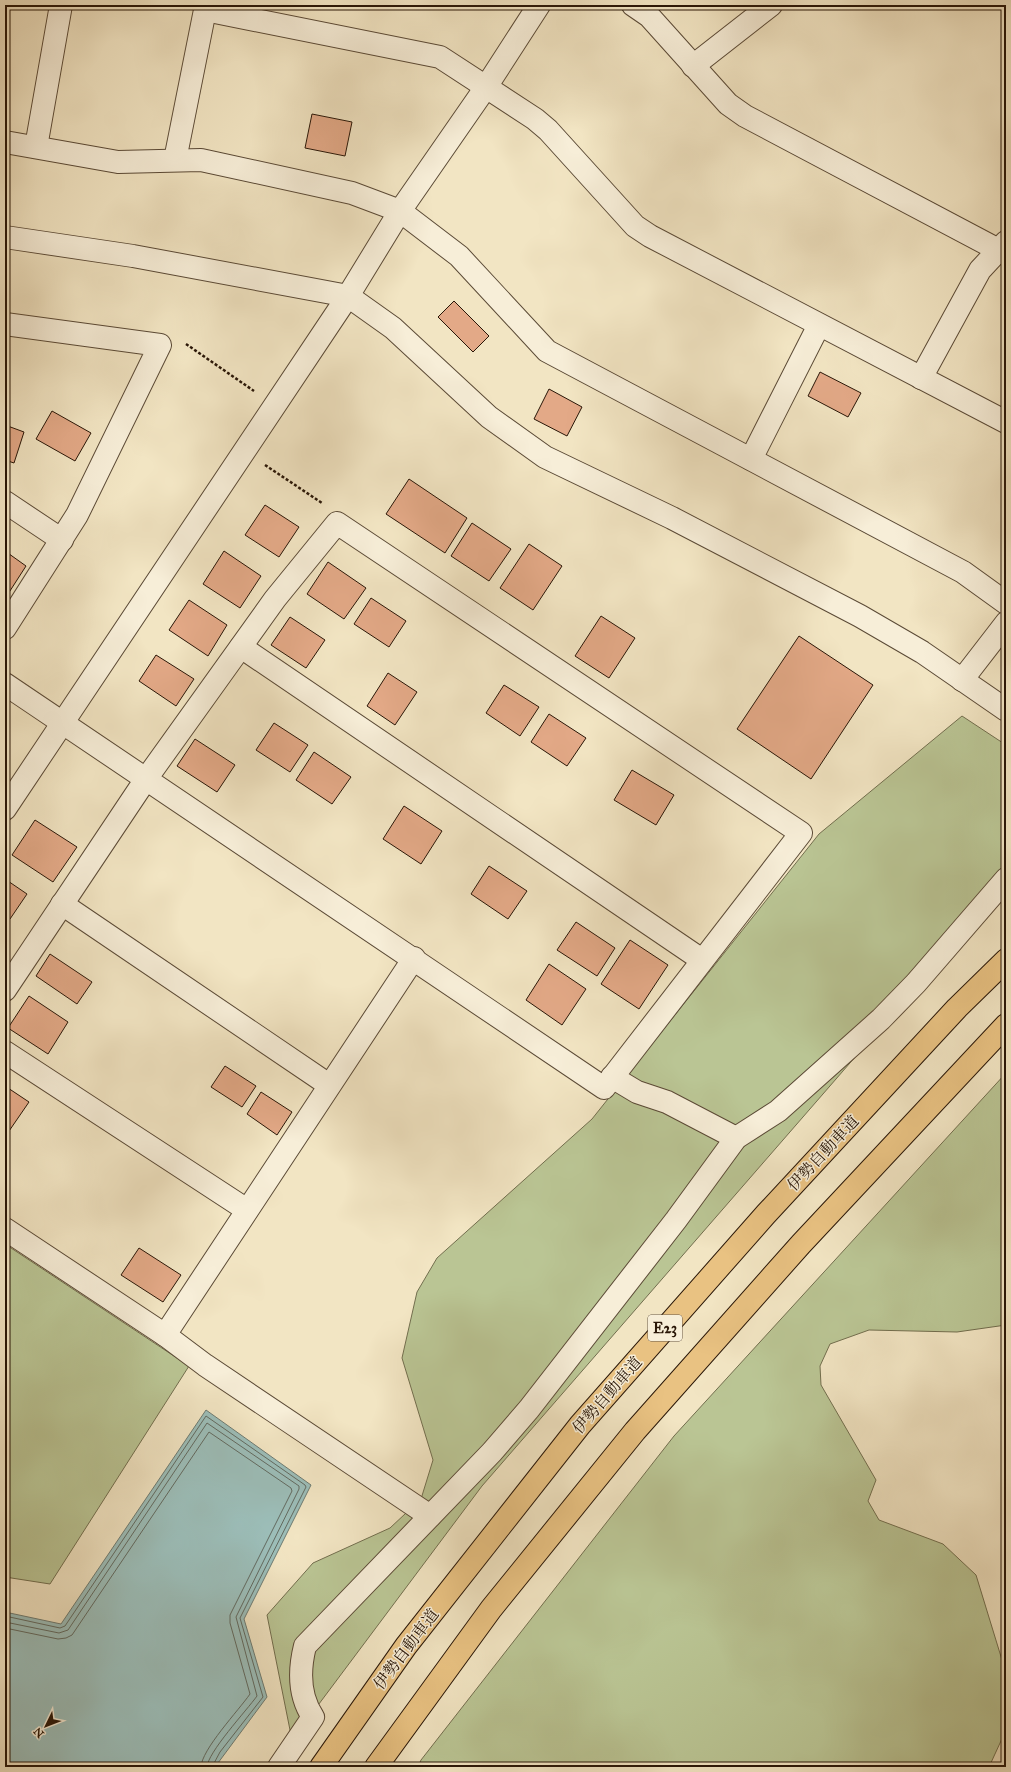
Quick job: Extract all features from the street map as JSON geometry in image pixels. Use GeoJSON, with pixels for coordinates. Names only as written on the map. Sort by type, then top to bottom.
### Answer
{"type":"FeatureCollection","features":[{"type":"Feature","properties":{"kind":"highway","name":"伊勢自動車道"},"geometry":{"type":"LineString","coordinates":[[320,1767],[406,1646],[580,1425],[766,1214],[957,1008],[1006,960]]}},
{"type":"Feature","properties":{"kind":"highway"},"geometry":{"type":"LineString","coordinates":[[376,1767],[392,1742],[491,1609],[635,1431],[801,1244],[1006,1025]]}},
{"type":"Feature","properties":{"kind":"street"},"geometry":{"type":"LineString","coordinates":[[36,147],[61,5]]}},
{"type":"Feature","properties":{"kind":"street"},"geometry":{"type":"LineString","coordinates":[[5,809],[348,296],[400,211],[486,87],[539,5]]}},
{"type":"Feature","properties":{"kind":"street"},"geometry":{"type":"LineString","coordinates":[[633,5],[648,16],[728,104],[745,116],[1004,249],[980,270],[921,378]]}},
{"type":"Feature","properties":{"kind":"street"},"geometry":{"type":"LineString","coordinates":[[693,66],[770,5]]}},
{"type":"Feature","properties":{"kind":"street"},"geometry":{"type":"LineString","coordinates":[[176,160],[205,7],[440,57],[535,119],[548,130],[635,226],[650,236],[1006,422]]}},
{"type":"Feature","properties":{"kind":"street"},"geometry":{"type":"LineString","coordinates":[[5,142],[118,162],[201,160],[352,192],[400,211],[459,256],[547,351],[963,572],[1006,603]]}},
{"type":"Feature","properties":{"kind":"street"},"geometry":{"type":"LineString","coordinates":[[5,237],[133,256],[348,296],[392,328],[489,418],[545,457],[672,518],[860,616],[922,652],[1006,710]]}},
{"type":"Feature","properties":{"kind":"street"},"geometry":{"type":"LineString","coordinates":[[5,324],[160,345],[77,515],[5,628]]}},
{"type":"Feature","properties":{"kind":"street"},"geometry":{"type":"LineString","coordinates":[[751,459],[819,325]]}},
{"type":"Feature","properties":{"kind":"street"},"geometry":{"type":"LineString","coordinates":[[5,502],[62,540]]}},
{"type":"Feature","properties":{"kind":"street"},"geometry":{"type":"LineString","coordinates":[[5,684],[63,722],[146,779],[414,958],[604,1088],[801,833],[337,523],[275,599],[146,779],[5,990]]}},
{"type":"Feature","properties":{"kind":"street"},"geometry":{"type":"LineString","coordinates":[[962,680],[1006,623]]}},
{"type":"Feature","properties":{"kind":"street"},"geometry":{"type":"LineString","coordinates":[[241,646],[702,960]]}},
{"type":"Feature","properties":{"kind":"street"},"geometry":{"type":"LineString","coordinates":[[279,1767],[314,1717],[307,1708],[301,1680],[301,1665],[305,1646],[492,1452],[529,1409],[676,1220],[736,1138],[778,1111],[881,1019],[916,983],[1006,879]]}},
{"type":"Feature","properties":{"kind":"street"},"geometry":{"type":"LineString","coordinates":[[62,904],[329,1085]]}},
{"type":"Feature","properties":{"kind":"street"},"geometry":{"type":"LineString","coordinates":[[165,1335],[414,958]]}},
{"type":"Feature","properties":{"kind":"street"},"geometry":{"type":"LineString","coordinates":[[5,1052],[247,1210]]}},
{"type":"Feature","properties":{"kind":"street"},"geometry":{"type":"LineString","coordinates":[[612,1077],[637,1092],[667,1102],[736,1138]]}},
{"type":"Feature","properties":{"kind":"street"},"geometry":{"type":"LineString","coordinates":[[5,1229],[165,1335],[205,1365],[430,1516]]}},
{"type":"Feature","properties":{"kind":"path"},"geometry":{"type":"LineString","coordinates":[[160,345],[178,339],[256,392]]}},
{"type":"Feature","properties":{"kind":"path"},"geometry":{"type":"LineString","coordinates":[[260,461],[332,510],[337,523]]}},
{"type":"Feature","properties":{"kind":"green space"},"geometry":{"type":"Polygon","coordinates":[[[962,716],[1006,745],[1006,889],[990,902],[482,1486],[292,1740],[267,1615],[313,1563],[390,1528],[421,1499],[433,1460],[402,1358],[417,1292],[437,1258],[592,1119],[819,834],[962,716]]]}},
{"type":"Feature","properties":{"kind":"green space"},"geometry":{"type":"Polygon","coordinates":[[[1006,1073],[1006,1325],[957,1332],[869,1330],[830,1344],[820,1366],[821,1385],[876,1480],[868,1501],[879,1520],[943,1544],[976,1575],[1006,1673],[1006,1730],[989,1767],[418,1767],[421,1760],[674,1436],[1006,1073]]]}},
{"type":"Feature","properties":{"kind":"green space"},"geometry":{"type":"Polygon","coordinates":[[[5,1244],[189,1366],[50,1584],[5,1577],[5,1244]]]}},
{"type":"Feature","properties":{"kind":"water"},"geometry":{"type":"Polygon","coordinates":[[[206,1410],[311,1485],[244,1619],[267,1697],[215,1767],[5,1767],[5,1612],[61,1624],[206,1410]]]}},
{"type":"Feature","properties":{"kind":"building"},"geometry":{"type":"Polygon","coordinates":[[[312,114],[352,122],[345,156],[305,148],[312,114]]]}},
{"type":"Feature","properties":{"kind":"building"},"geometry":{"type":"Polygon","coordinates":[[[454,301],[489,336],[473,352],[438,317],[454,301]]]}},
{"type":"Feature","properties":{"kind":"building"},"geometry":{"type":"Polygon","coordinates":[[[820,372],[861,393],[848,417],[808,396],[820,372]]]}},
{"type":"Feature","properties":{"kind":"building"},"geometry":{"type":"Polygon","coordinates":[[[549,389],[582,407],[567,436],[534,419],[549,389]]]}},
{"type":"Feature","properties":{"kind":"building"},"geometry":{"type":"Polygon","coordinates":[[[52,411],[91,433],[75,461],[36,439],[52,411]]]}},
{"type":"Feature","properties":{"kind":"building"},"geometry":{"type":"Polygon","coordinates":[[[5,425],[24,432],[14,463],[5,460],[5,425]]]}},
{"type":"Feature","properties":{"kind":"building"},"geometry":{"type":"Polygon","coordinates":[[[409,479],[467,518],[445,553],[386,514],[409,479]]]}},
{"type":"Feature","properties":{"kind":"building"},"geometry":{"type":"Polygon","coordinates":[[[265,505],[299,527],[279,557],[245,535],[265,505]]]}},
{"type":"Feature","properties":{"kind":"building"},"geometry":{"type":"Polygon","coordinates":[[[472,523],[511,549],[489,581],[451,556],[472,523]]]}},
{"type":"Feature","properties":{"kind":"building"},"geometry":{"type":"Polygon","coordinates":[[[529,544],[562,566],[533,610],[500,588],[529,544]]]}},
{"type":"Feature","properties":{"kind":"building"},"geometry":{"type":"Polygon","coordinates":[[[5,551],[26,566],[8,594],[5,592],[5,551]]]}},
{"type":"Feature","properties":{"kind":"building"},"geometry":{"type":"Polygon","coordinates":[[[224,551],[261,576],[240,608],[203,584],[224,551]]]}},
{"type":"Feature","properties":{"kind":"building"},"geometry":{"type":"Polygon","coordinates":[[[328,562],[366,588],[344,619],[307,594],[328,562]]]}},
{"type":"Feature","properties":{"kind":"building"},"geometry":{"type":"Polygon","coordinates":[[[371,598],[406,621],[389,647],[354,624],[371,598]]]}},
{"type":"Feature","properties":{"kind":"building"},"geometry":{"type":"Polygon","coordinates":[[[189,600],[227,625],[208,656],[169,630],[189,600]]]}},
{"type":"Feature","properties":{"kind":"building"},"geometry":{"type":"Polygon","coordinates":[[[601,616],[635,638],[609,678],[575,656],[601,616]]]}},
{"type":"Feature","properties":{"kind":"building"},"geometry":{"type":"Polygon","coordinates":[[[290,617],[325,640],[306,668],[271,645],[290,617]]]}},
{"type":"Feature","properties":{"kind":"building"},"geometry":{"type":"Polygon","coordinates":[[[799,636],[873,685],[811,779],[737,729],[799,636]]]}},
{"type":"Feature","properties":{"kind":"building"},"geometry":{"type":"Polygon","coordinates":[[[156,655],[194,679],[176,706],[139,681],[156,655]]]}},
{"type":"Feature","properties":{"kind":"building"},"geometry":{"type":"Polygon","coordinates":[[[388,673],[417,692],[395,725],[367,706],[388,673]]]}},
{"type":"Feature","properties":{"kind":"building"},"geometry":{"type":"Polygon","coordinates":[[[504,685],[539,707],[520,736],[486,713],[504,685]]]}},
{"type":"Feature","properties":{"kind":"building"},"geometry":{"type":"Polygon","coordinates":[[[549,714],[586,738],[567,766],[531,742],[549,714]]]}},
{"type":"Feature","properties":{"kind":"building"},"geometry":{"type":"Polygon","coordinates":[[[274,723],[308,745],[290,772],[256,750],[274,723]]]}},
{"type":"Feature","properties":{"kind":"building"},"geometry":{"type":"Polygon","coordinates":[[[195,739],[235,765],[217,792],[177,766],[195,739]]]}},
{"type":"Feature","properties":{"kind":"building"},"geometry":{"type":"Polygon","coordinates":[[[314,752],[351,777],[332,804],[296,780],[314,752]]]}},
{"type":"Feature","properties":{"kind":"building"},"geometry":{"type":"Polygon","coordinates":[[[632,770],[674,795],[656,825],[614,800],[632,770]]]}},
{"type":"Feature","properties":{"kind":"building"},"geometry":{"type":"Polygon","coordinates":[[[404,806],[442,831],[421,864],[383,839],[404,806]]]}},
{"type":"Feature","properties":{"kind":"building"},"geometry":{"type":"Polygon","coordinates":[[[35,820],[77,847],[53,882],[12,855],[35,820]]]}},
{"type":"Feature","properties":{"kind":"building"},"geometry":{"type":"Polygon","coordinates":[[[489,866],[527,891],[508,919],[471,894],[489,866]]]}},
{"type":"Feature","properties":{"kind":"building"},"geometry":{"type":"Polygon","coordinates":[[[5,879],[27,894],[10,919],[5,916],[5,879]]]}},
{"type":"Feature","properties":{"kind":"building"},"geometry":{"type":"Polygon","coordinates":[[[576,922],[615,948],[597,976],[557,950],[576,922]]]}},
{"type":"Feature","properties":{"kind":"building"},"geometry":{"type":"Polygon","coordinates":[[[630,940],[668,965],[639,1009],[601,984],[630,940]]]}},
{"type":"Feature","properties":{"kind":"building"},"geometry":{"type":"Polygon","coordinates":[[[50,954],[92,982],[77,1004],[36,976],[50,954]]]}},
{"type":"Feature","properties":{"kind":"building"},"geometry":{"type":"Polygon","coordinates":[[[549,964],[586,989],[562,1025],[526,1000],[549,964]]]}},
{"type":"Feature","properties":{"kind":"building"},"geometry":{"type":"Polygon","coordinates":[[[29,996],[68,1022],[48,1054],[8,1028],[29,996]]]}},
{"type":"Feature","properties":{"kind":"building"},"geometry":{"type":"Polygon","coordinates":[[[225,1066],[256,1086],[242,1107],[211,1087],[225,1066]]]}},
{"type":"Feature","properties":{"kind":"building"},"geometry":{"type":"Polygon","coordinates":[[[5,1086],[29,1102],[7,1134],[5,1132],[5,1086]]]}},
{"type":"Feature","properties":{"kind":"building"},"geometry":{"type":"Polygon","coordinates":[[[261,1092],[292,1112],[277,1135],[247,1114],[261,1092]]]}},
{"type":"Feature","properties":{"kind":"building"},"geometry":{"type":"Polygon","coordinates":[[[139,1248],[181,1275],[163,1302],[121,1275],[139,1248]]]}}]}
